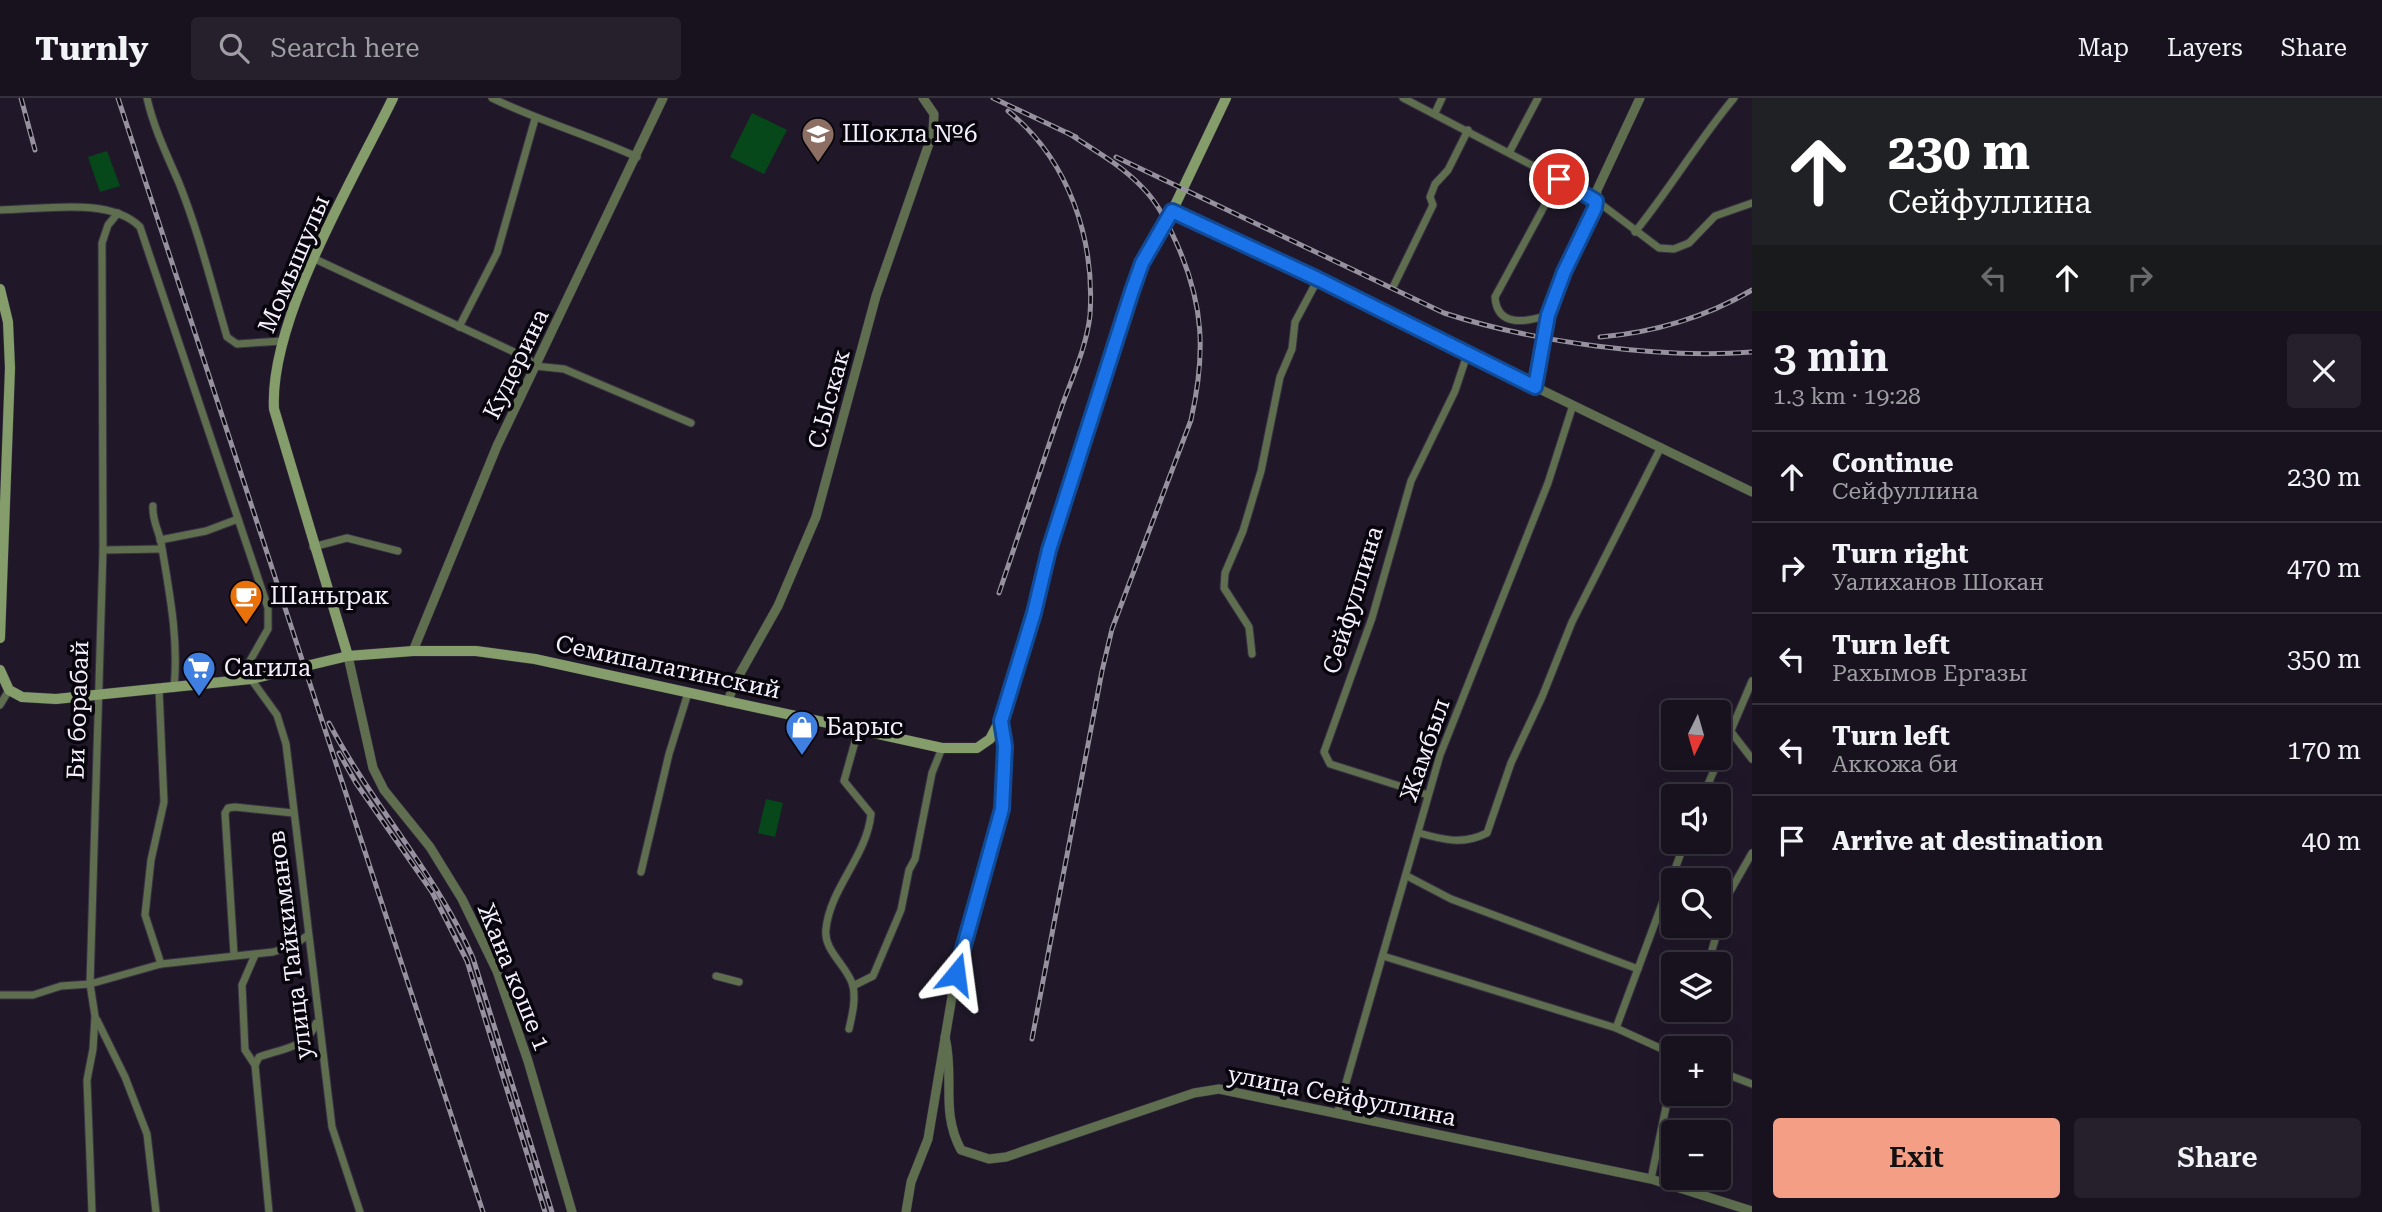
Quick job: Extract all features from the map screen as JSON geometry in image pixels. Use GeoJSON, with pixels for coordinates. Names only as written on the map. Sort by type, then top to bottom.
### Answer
{"type":"FeatureCollection","features":[{"type":"Feature","properties":{"kind":"main road","name":"Момышулы"},"geometry":{"type":"LineString","coordinates":[[348,656],[313,547],[274,409],[273,390],[282,341],[315,259],[393,98]]}},
{"type":"Feature","properties":{"kind":"main road"},"geometry":{"type":"LineString","coordinates":[[1001,721],[1034,613],[1049,550],[1142,263],[1172,211],[1226,98]]}},
{"type":"Feature","properties":{"kind":"main road"},"geometry":{"type":"LineString","coordinates":[[0,289],[7,312],[0,638]]}},
{"type":"Feature","properties":{"kind":"main road","name":"Семипалатинский"},"geometry":{"type":"LineString","coordinates":[[5,693],[32,698],[159,690],[251,679],[348,656],[413,651],[476,651],[535,659],[942,748],[977,748],[989,739],[1001,721]]}},
{"type":"Feature","properties":{"kind":"main road"},"geometry":{"type":"LineString","coordinates":[[0,670],[5,693]]}},
{"type":"Feature","properties":{"kind":"street"},"geometry":{"type":"LineString","coordinates":[[146,98],[162,148],[183,196],[229,341],[248,344],[282,341]]}},
{"type":"Feature","properties":{"kind":"street"},"geometry":{"type":"LineString","coordinates":[[492,98],[535,119],[592,136],[637,157]]}},
{"type":"Feature","properties":{"kind":"street","name":"Кудерина"},"geometry":{"type":"LineString","coordinates":[[413,651],[497,446],[663,98]]}},
{"type":"Feature","properties":{"kind":"street","name":"С.Ыскак"},"geometry":{"type":"LineString","coordinates":[[728,702],[733,686],[778,606],[817,517],[876,296],[933,132],[934,114],[923,98]]}},
{"type":"Feature","properties":{"kind":"street"},"geometry":{"type":"LineString","coordinates":[[1403,98],[1510,151],[1559,179],[1596,201],[1659,248],[1674,249],[1689,243],[1715,216],[1752,203]]}},
{"type":"Feature","properties":{"kind":"street"},"geometry":{"type":"LineString","coordinates":[[1435,113],[1442,98]]}},
{"type":"Feature","properties":{"kind":"street"},"geometry":{"type":"LineString","coordinates":[[1510,151],[1538,98]]}},
{"type":"Feature","properties":{"kind":"street"},"geometry":{"type":"LineString","coordinates":[[1535,387],[1548,315],[1596,201],[1597,190],[1640,98]]}},
{"type":"Feature","properties":{"kind":"street"},"geometry":{"type":"LineString","coordinates":[[1635,232],[1658,204],[1707,130],[1734,98]]}},
{"type":"Feature","properties":{"kind":"street"},"geometry":{"type":"LineString","coordinates":[[459,327],[497,253],[535,119]]}},
{"type":"Feature","properties":{"kind":"street"},"geometry":{"type":"LineString","coordinates":[[1394,285],[1433,205],[1430,197],[1435,184],[1448,170],[1468,130]]}},
{"type":"Feature","properties":{"kind":"street"},"geometry":{"type":"LineString","coordinates":[[1548,315],[1520,323],[1507,319],[1497,310],[1494,297],[1559,179]]}},
{"type":"Feature","properties":{"kind":"street"},"geometry":{"type":"LineString","coordinates":[[0,210],[71,207],[118,213],[132,219],[140,227],[268,608],[268,629],[239,680]]}},
{"type":"Feature","properties":{"kind":"street"},"geometry":{"type":"LineString","coordinates":[[1172,211],[1318,279],[1467,355],[1752,492]]}},
{"type":"Feature","properties":{"kind":"street","name":"Би борабай"},"geometry":{"type":"LineString","coordinates":[[92,1212],[87,1080],[95,1016],[90,984],[103,550],[102,243],[108,225],[118,213]]}},
{"type":"Feature","properties":{"kind":"street"},"geometry":{"type":"LineString","coordinates":[[315,259],[527,358],[535,366],[564,369],[691,423]]}},
{"type":"Feature","properties":{"kind":"street"},"geometry":{"type":"LineString","coordinates":[[1252,654],[1249,628],[1224,588],[1224,573],[1243,531],[1261,471],[1280,377],[1292,349],[1295,322],[1318,279]]}},
{"type":"Feature","properties":{"kind":"street","name":"Сейфуллина"},"geometry":{"type":"LineString","coordinates":[[1428,795],[1330,764],[1325,752],[1372,618],[1411,481],[1455,391],[1467,355]]}},
{"type":"Feature","properties":{"kind":"street","name":"Жамбыл"},"geometry":{"type":"LineString","coordinates":[[1337,1114],[1440,755],[1548,483],[1573,405]]}},
{"type":"Feature","properties":{"kind":"street"},"geometry":{"type":"LineString","coordinates":[[1419,833],[1470,842],[1487,833],[1511,763],[1542,697],[1572,622],[1661,447]]}},
{"type":"Feature","properties":{"kind":"street"},"geometry":{"type":"LineString","coordinates":[[153,506],[152,518],[160,540],[174,608],[174,688]]}},
{"type":"Feature","properties":{"kind":"street"},"geometry":{"type":"LineString","coordinates":[[160,540],[206,531],[238,519]]}},
{"type":"Feature","properties":{"kind":"street"},"geometry":{"type":"LineString","coordinates":[[313,547],[348,538],[398,551]]}},
{"type":"Feature","properties":{"kind":"street"},"geometry":{"type":"LineString","coordinates":[[103,550],[161,549]]}},
{"type":"Feature","properties":{"kind":"street","name":"Жана коше 1"},"geometry":{"type":"LineString","coordinates":[[348,656],[373,768],[384,790],[430,847],[456,888],[496,971],[528,1060],[572,1212]]}},
{"type":"Feature","properties":{"kind":"street","name":"улица Тайкиманов"},"geometry":{"type":"LineString","coordinates":[[251,679],[277,715],[286,744],[332,1127],[360,1212]]}},
{"type":"Feature","properties":{"kind":"street"},"geometry":{"type":"LineString","coordinates":[[1752,681],[1731,733],[1752,759]]}},
{"type":"Feature","properties":{"kind":"street"},"geometry":{"type":"LineString","coordinates":[[159,690],[164,802],[151,860],[145,915],[161,964]]}},
{"type":"Feature","properties":{"kind":"street"},"geometry":{"type":"LineString","coordinates":[[0,705],[5,693]]}},
{"type":"Feature","properties":{"kind":"street"},"geometry":{"type":"LineString","coordinates":[[641,872],[669,754],[688,694]]}},
{"type":"Feature","properties":{"kind":"street","name":"улица Сейфуллина"},"geometry":{"type":"LineString","coordinates":[[906,1212],[911,1182],[928,1139],[956,974],[1002,809],[1005,746],[1001,721]]}},
{"type":"Feature","properties":{"kind":"street"},"geometry":{"type":"LineString","coordinates":[[849,1029],[854,1005],[853,986],[825,937],[830,913],[869,830],[871,814],[844,781],[858,731]]}},
{"type":"Feature","properties":{"kind":"street"},"geometry":{"type":"LineString","coordinates":[[853,986],[873,976],[901,910],[909,870],[915,859],[932,773],[942,748]]}},
{"type":"Feature","properties":{"kind":"street"},"geometry":{"type":"LineString","coordinates":[[234,954],[225,813],[228,808],[235,807],[293,813]]}},
{"type":"Feature","properties":{"kind":"street"},"geometry":{"type":"LineString","coordinates":[[1712,950],[1728,895],[1752,853]]}},
{"type":"Feature","properties":{"kind":"street"},"geometry":{"type":"LineString","coordinates":[[1616,1028],[1681,854]]}},
{"type":"Feature","properties":{"kind":"street"},"geometry":{"type":"LineString","coordinates":[[1407,876],[1451,899],[1638,969]]}},
{"type":"Feature","properties":{"kind":"street"},"geometry":{"type":"LineString","coordinates":[[0,995],[33,995],[61,986],[90,984],[161,964],[234,954],[256,955],[293,946],[307,935]]}},
{"type":"Feature","properties":{"kind":"street","name":"улица Тайкиманов"},"geometry":{"type":"LineString","coordinates":[[256,955],[242,985],[245,1050],[255,1065],[269,1212]]}},
{"type":"Feature","properties":{"kind":"street"},"geometry":{"type":"LineString","coordinates":[[1384,956],[1616,1028],[1661,1049]]}},
{"type":"Feature","properties":{"kind":"street"},"geometry":{"type":"LineString","coordinates":[[716,976],[739,982]]}},
{"type":"Feature","properties":{"kind":"street"},"geometry":{"type":"LineString","coordinates":[[95,1016],[125,1077],[147,1134],[156,1212]]}},
{"type":"Feature","properties":{"kind":"street"},"geometry":{"type":"LineString","coordinates":[[255,1065],[259,1057],[301,1043],[313,1032],[318,1016]]}},
{"type":"Feature","properties":{"kind":"street","name":"улица Сейфуллина"},"geometry":{"type":"LineString","coordinates":[[945,1037],[950,1057],[948,1114],[951,1131],[961,1150],[989,1159],[1006,1157],[1093,1130],[1194,1093],[1219,1089],[1651,1179],[1752,1212]]}},
{"type":"Feature","properties":{"kind":"street"},"geometry":{"type":"LineString","coordinates":[[1731,1075],[1752,1084]]}},
{"type":"Feature","properties":{"kind":"street"},"geometry":{"type":"LineString","coordinates":[[1651,1179],[1667,1106]]}},
{"type":"Feature","properties":{"kind":"green space"},"geometry":{"type":"Polygon","coordinates":[[[752,113],[787,130],[764,174],[730,157],[752,113]]]}},
{"type":"Feature","properties":{"kind":"green space"},"geometry":{"type":"Polygon","coordinates":[[[107,151],[120,186],[100,192],[88,157],[107,151]]]}},
{"type":"Feature","properties":{"kind":"green space"},"geometry":{"type":"Polygon","coordinates":[[[766,799],[783,803],[775,837],[758,833],[766,799]]]}},
{"type":"Feature","properties":{"kind":"railway"},"geometry":{"type":"LineString","coordinates":[[21,98],[35,150]]}},
{"type":"Feature","properties":{"kind":"railway"},"geometry":{"type":"LineString","coordinates":[[118,98],[483,1212]]}},
{"type":"Feature","properties":{"kind":"railway"},"geometry":{"type":"LineString","coordinates":[[993,98],[1076,137]]}},
{"type":"Feature","properties":{"kind":"railway"},"geometry":{"type":"LineString","coordinates":[[999,593],[1082,350],[1090,315],[1088,258],[1074,203],[1047,153],[1008,111]]}},
{"type":"Feature","properties":{"kind":"railway"},"geometry":{"type":"LineString","coordinates":[[1032,1039],[1112,629],[1191,420],[1200,351],[1200,329],[1192,287],[1162,213],[1134,179],[1068,133]]}},
{"type":"Feature","properties":{"kind":"railway"},"geometry":{"type":"LineString","coordinates":[[1116,157],[1444,313],[1516,332],[1596,346],[1677,353],[1752,352]]}},
{"type":"Feature","properties":{"kind":"railway"},"geometry":{"type":"LineString","coordinates":[[1600,337],[1639,332],[1679,322],[1717,308],[1752,290]]}},
{"type":"Feature","properties":{"kind":"railway"},"geometry":{"type":"LineString","coordinates":[[329,723],[364,782],[441,897],[473,958],[552,1212]]}},
{"type":"Feature","properties":{"kind":"railway"},"geometry":{"type":"LineString","coordinates":[[339,753],[356,783],[432,892],[467,961],[545,1212]]}},
{"type":"Feature","properties":{"kind":"place","name":"Шокла №6"},"geometry":{"type":"Point","coordinates":[818,164]}},
{"type":"Feature","properties":{"kind":"place","name":"Шанырак"},"geometry":{"type":"Point","coordinates":[246,626]}},
{"type":"Feature","properties":{"kind":"place","name":"Сагила"},"geometry":{"type":"Point","coordinates":[199,698]}},
{"type":"Feature","properties":{"kind":"place","name":"Барыс"},"geometry":{"type":"Point","coordinates":[802,757]}},
{"type":"Feature","properties":{"kind":"route"},"geometry":{"type":"LineString","coordinates":[[956,974],[1002,809],[1001,780],[1005,746],[1001,721],[1034,613],[1049,550],[1142,263],[1172,211],[1318,279],[1535,387],[1548,315],[1564,272],[1588,226],[1596,201],[1559,179]]}}]}
